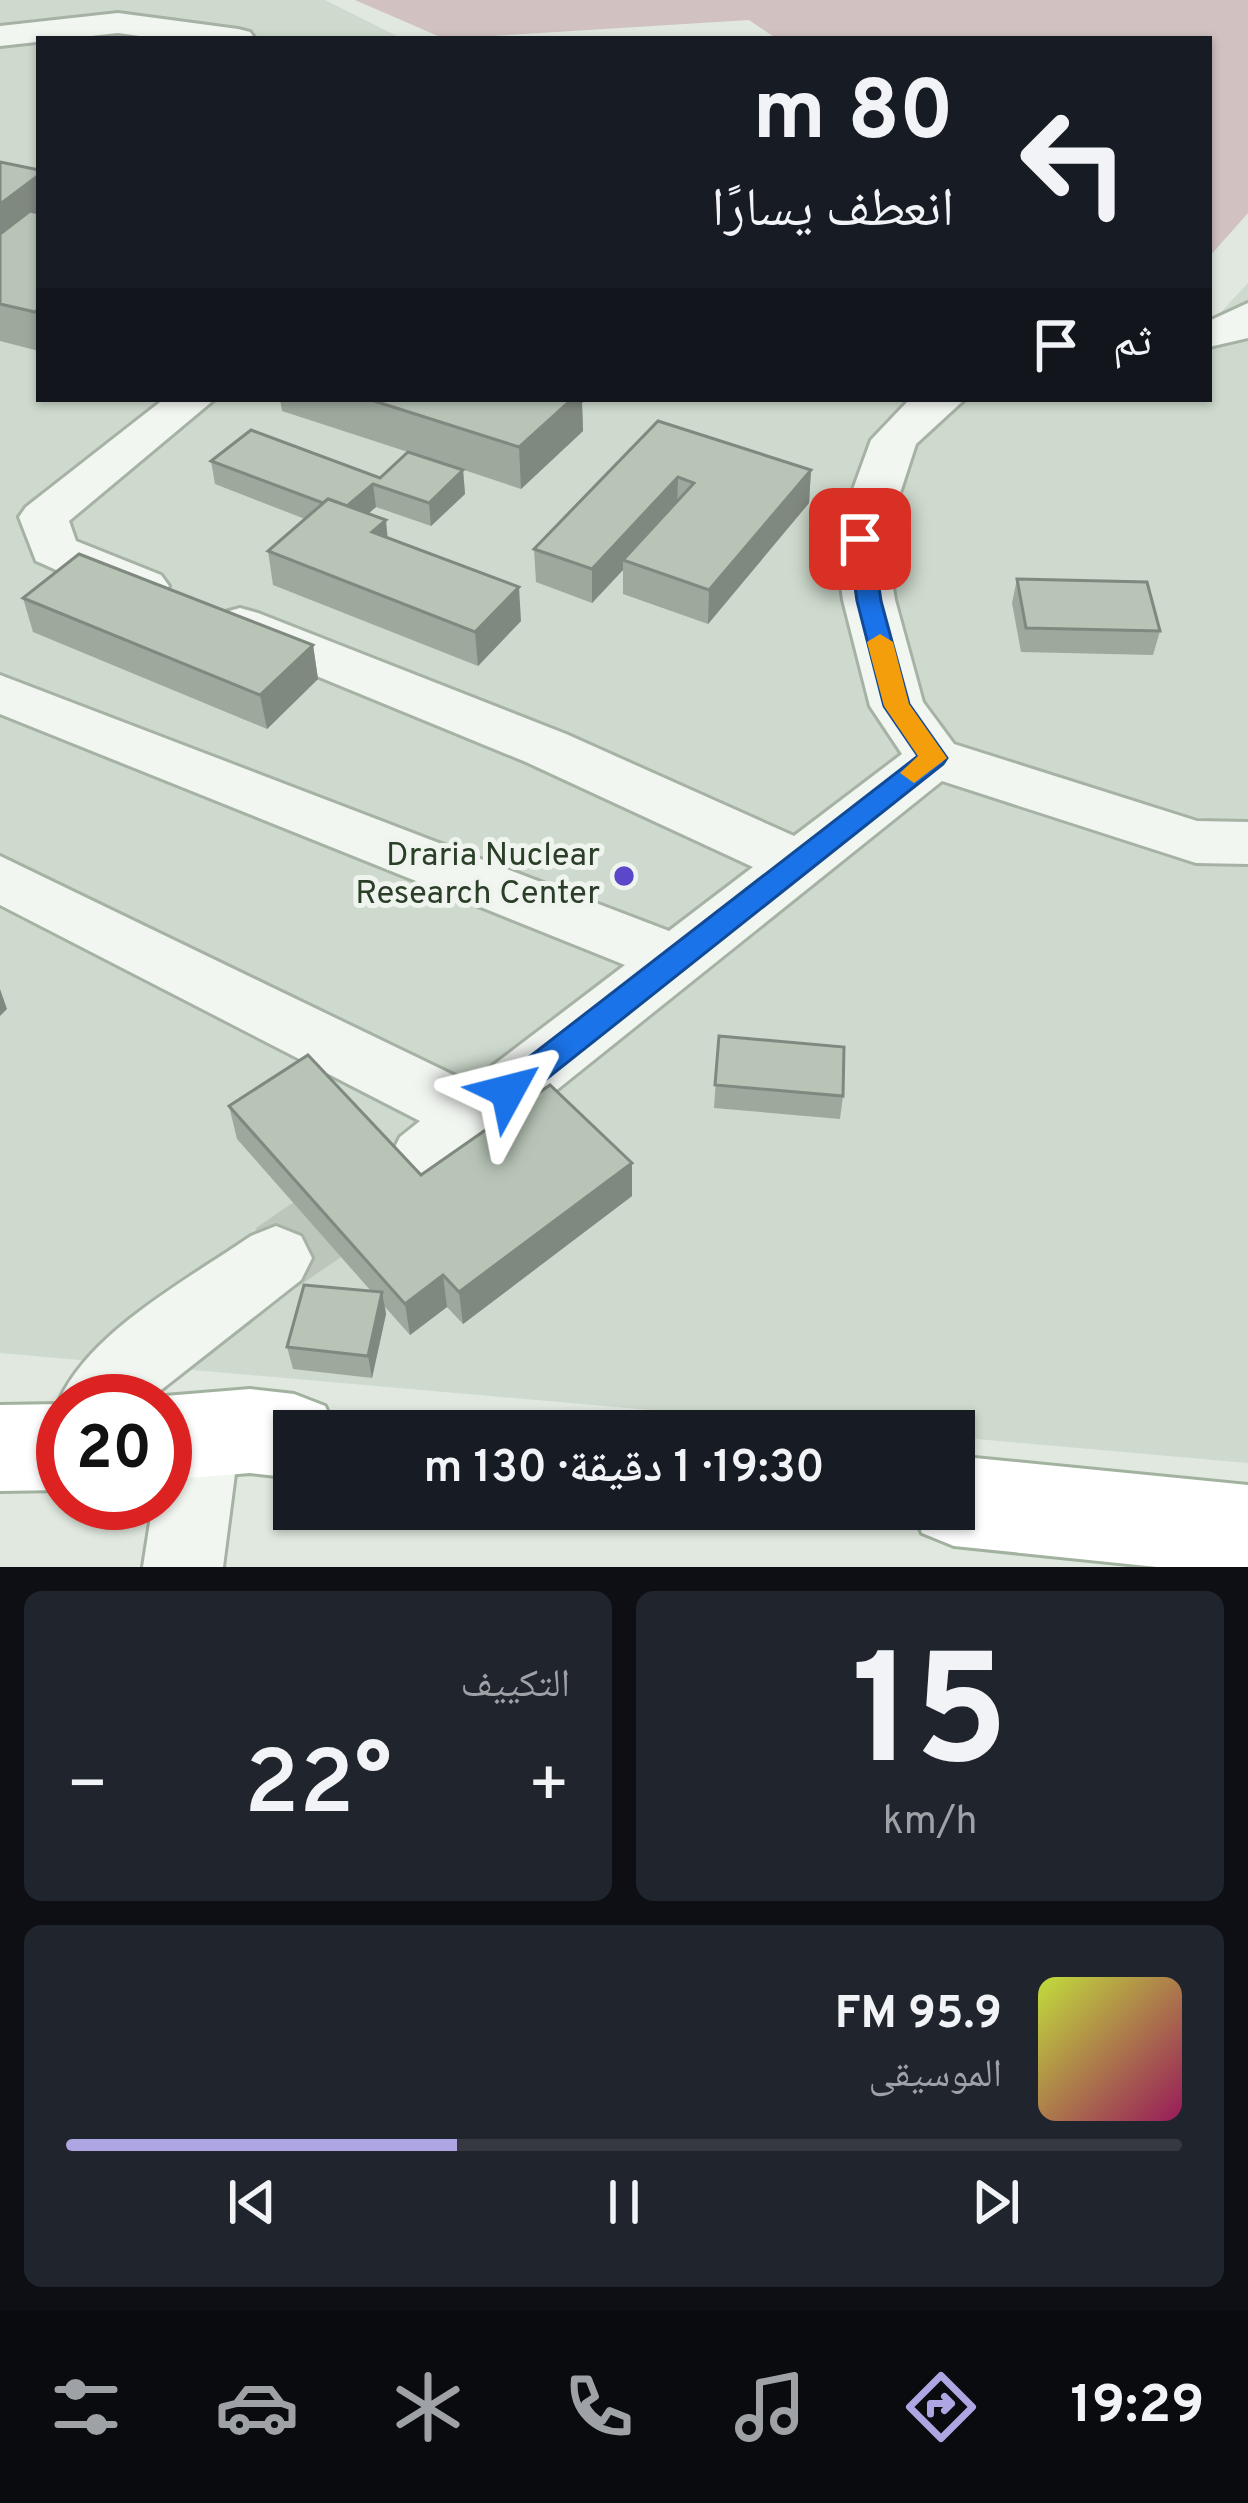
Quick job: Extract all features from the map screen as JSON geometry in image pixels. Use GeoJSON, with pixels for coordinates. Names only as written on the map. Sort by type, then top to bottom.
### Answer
{"type":"FeatureCollection","features":[{"type":"Feature","properties":{"kind":"main road"},"geometry":{"type":"LineString","coordinates":[[192,1436],[273,1434]]}},
{"type":"Feature","properties":{"kind":"main road"},"geometry":{"type":"LineString","coordinates":[[975,1504],[1248,1531]]}},
{"type":"Feature","properties":{"kind":"street"},"geometry":{"type":"LineString","coordinates":[[0,36],[118,22],[217,36]]}},
{"type":"Feature","properties":{"kind":"street"},"geometry":{"type":"LineString","coordinates":[[1212,333],[1236,328],[1248,316]]}},
{"type":"Feature","properties":{"kind":"street"},"geometry":{"type":"LineString","coordinates":[[188,402],[43,517],[54,550],[546,748],[800,863]]}},
{"type":"Feature","properties":{"kind":"street"},"geometry":{"type":"LineString","coordinates":[[937,402],[919,413],[894,440],[860,539],[869,601],[897,706],[934,758],[1196,842],[1248,843]]}},
{"type":"Feature","properties":{"kind":"street"},"geometry":{"type":"LineString","coordinates":[[0,693],[676,959]]}},
{"type":"Feature","properties":{"kind":"street"},"geometry":{"type":"LineString","coordinates":[[424,1157],[934,758]]}},
{"type":"Feature","properties":{"kind":"street"},"geometry":{"type":"LineString","coordinates":[[0,878],[475,1117]]}},
{"type":"Feature","properties":{"kind":"street"},"geometry":{"type":"LineString","coordinates":[[121,1374],[276,1258]]}},
{"type":"Feature","properties":{"kind":"street"},"geometry":{"type":"LineString","coordinates":[[183,1530],[183,1567]]}},
{"type":"Feature","properties":{"kind":"shaded area","name":"Draria Nuclear Research Center"},"geometry":{"type":"Polygon","coordinates":[[[0,0],[325,0],[397,36],[36,36],[36,402],[1212,402],[1212,322],[1248,283],[1248,1463],[975,1439],[975,1410],[651,1410],[0,1353],[0,0]]]}},
{"type":"Feature","properties":{"kind":"shaded area"},"geometry":{"type":"Polygon","coordinates":[[[355,0],[1248,0],[1248,213],[1212,254],[1212,36],[773,36],[749,20],[438,36],[355,0]]]}},
{"type":"Feature","properties":{"kind":"building"},"geometry":{"type":"Polygon","coordinates":[[[0,162],[36,169],[36,177],[0,204],[0,162]]]}},
{"type":"Feature","properties":{"kind":"building"},"geometry":{"type":"Polygon","coordinates":[[[30,211],[36,212],[35,312],[0,304],[0,234],[30,211]]]}},
{"type":"Feature","properties":{"kind":"building"},"geometry":{"type":"Polygon","coordinates":[[[377,402],[569,402],[519,447],[377,402]]]}},
{"type":"Feature","properties":{"kind":"building"},"geometry":{"type":"Polygon","coordinates":[[[658,421],[811,470],[709,590],[623,560],[694,483],[678,477],[592,569],[534,549],[658,421]]]}},
{"type":"Feature","properties":{"kind":"building"},"geometry":{"type":"Polygon","coordinates":[[[251,430],[380,478],[408,452],[463,470],[429,503],[373,484],[347,506],[328,499],[323,503],[211,461],[251,430]]]}},
{"type":"Feature","properties":{"kind":"building"},"geometry":{"type":"Polygon","coordinates":[[[328,499],[386,520],[372,532],[519,587],[475,632],[268,551],[328,499]]]}},
{"type":"Feature","properties":{"kind":"building"},"geometry":{"type":"Polygon","coordinates":[[[79,554],[313,645],[260,695],[23,598],[79,554]]]}},
{"type":"Feature","properties":{"kind":"building"},"geometry":{"type":"Polygon","coordinates":[[[1017,579],[1147,582],[1160,631],[1026,628],[1017,579]]]}},
{"type":"Feature","properties":{"kind":"building"},"geometry":{"type":"Polygon","coordinates":[[[719,1036],[844,1047],[843,1096],[715,1085],[719,1036]]]}},
{"type":"Feature","properties":{"kind":"building"},"geometry":{"type":"Polygon","coordinates":[[[308,1055],[421,1175],[550,1085],[632,1163],[459,1292],[443,1275],[405,1304],[229,1106],[308,1055]]]}},
{"type":"Feature","properties":{"kind":"building"},"geometry":{"type":"Polygon","coordinates":[[[304,1285],[382,1292],[368,1356],[287,1347],[304,1285]]]}},
{"type":"Feature","properties":{"kind":"tunnel"},"geometry":{"type":"LineString","coordinates":[[276,1258],[381,1186]]}},
{"type":"Feature","properties":{"kind":"slow traffic"},"geometry":{"type":"LineString","coordinates":[[880,642],[897,706],[934,758],[914,773]]}},
{"type":"Feature","properties":{"kind":"place","name":"Draria Nuclear Research Center"},"geometry":{"type":"Point","coordinates":[624,876]}},
{"type":"Feature","properties":{"kind":"route"},"geometry":{"type":"LineString","coordinates":[[508,1091],[934,758],[897,706],[869,601],[860,539]]}}]}
